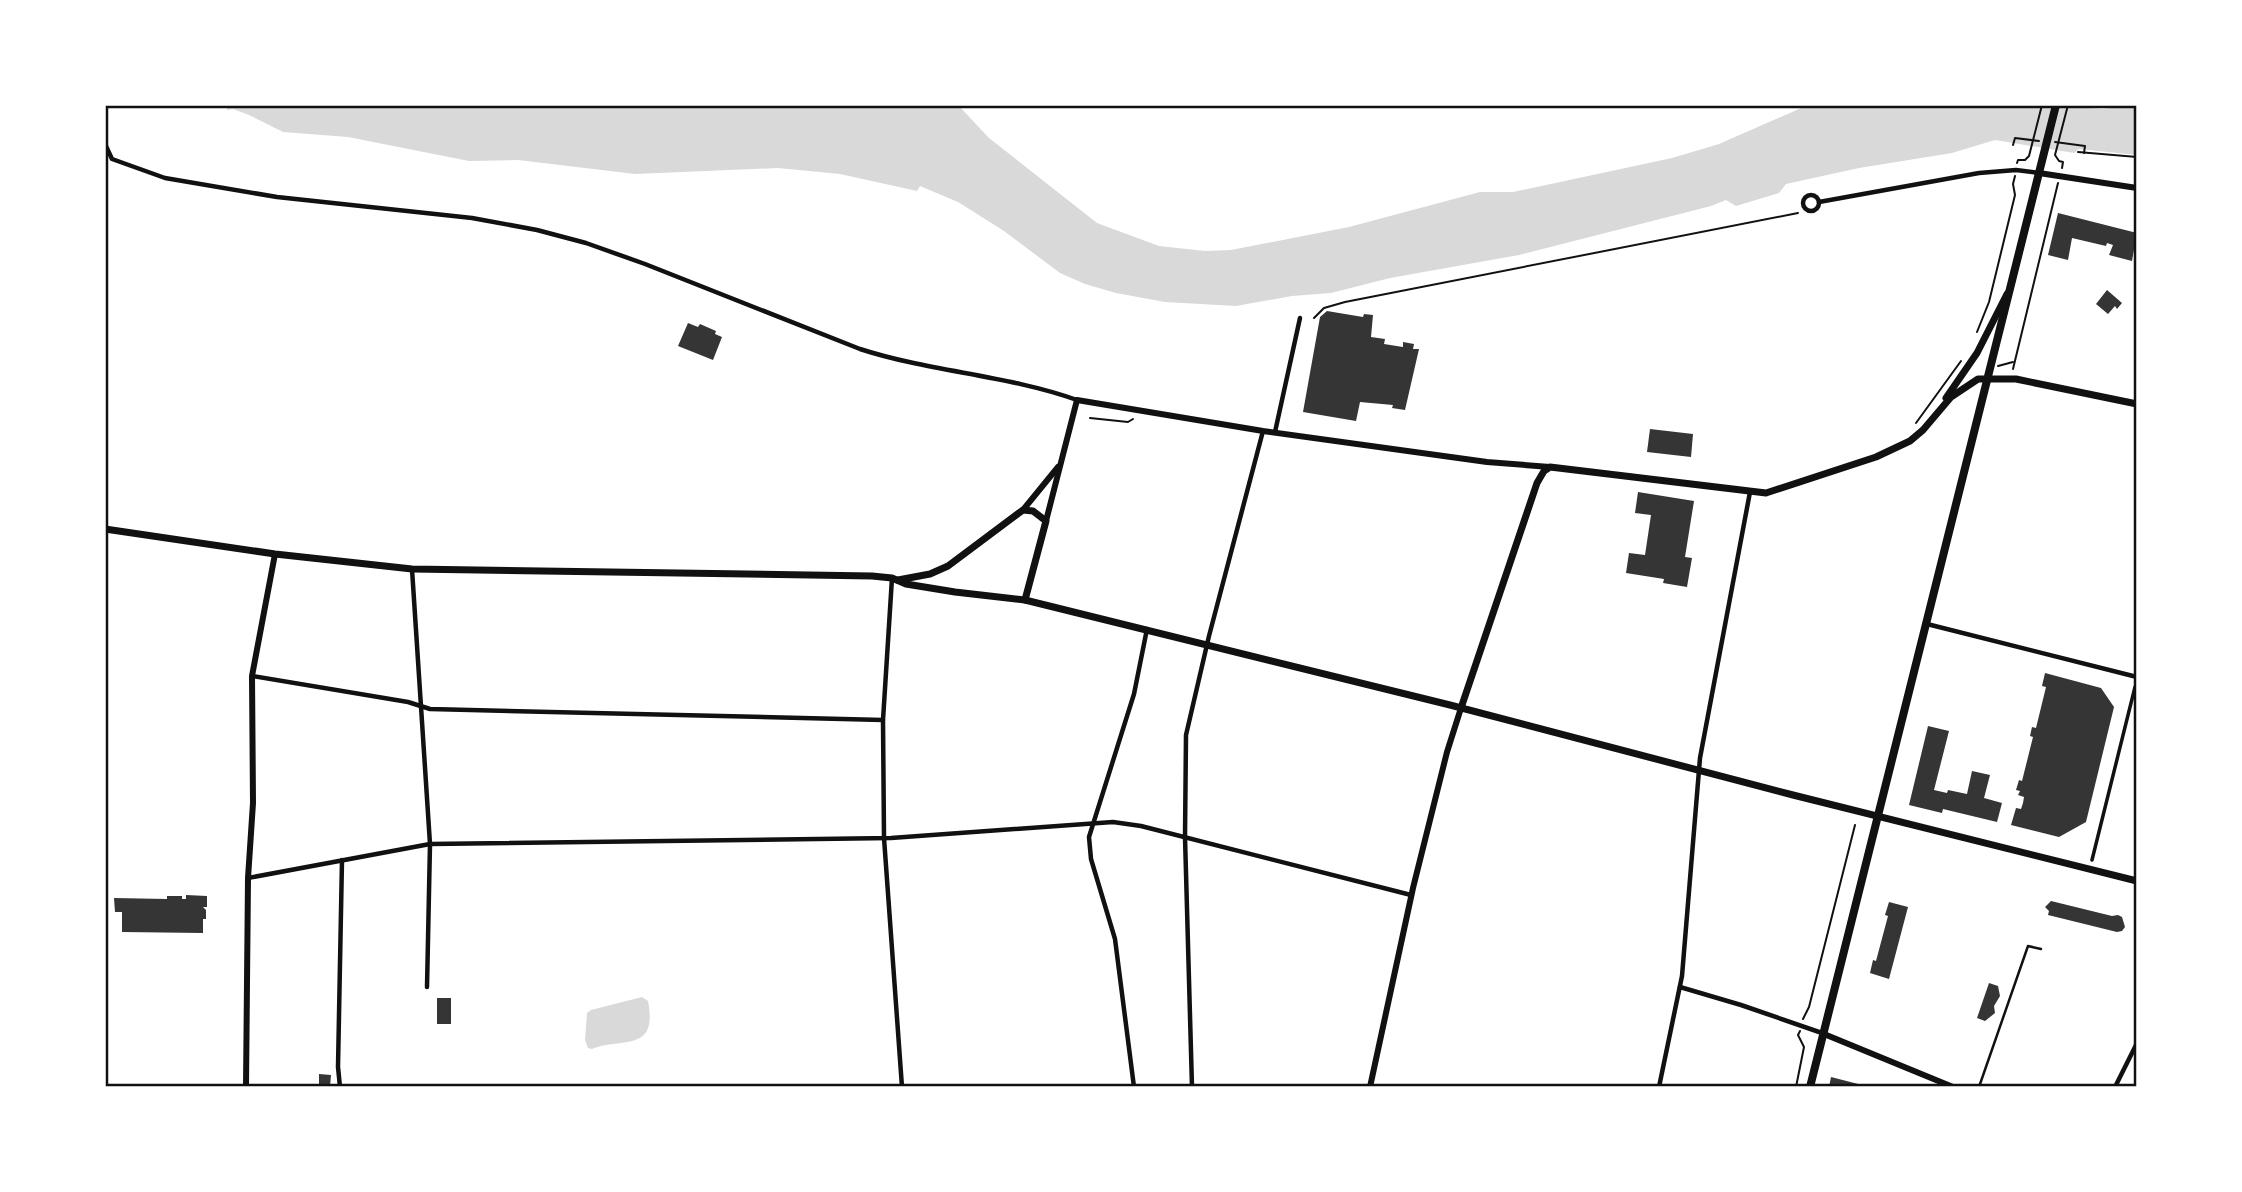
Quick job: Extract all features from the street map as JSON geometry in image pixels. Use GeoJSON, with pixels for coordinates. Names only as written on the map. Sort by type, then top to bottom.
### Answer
{"type":"FeatureCollection","features":[{"type":"Feature","properties":{"kind":"main road"},"geometry":{"type":"LineString","coordinates":[[1810,1087],[2055,106]]}},
{"type":"Feature","properties":{"kind":"main road"},"geometry":{"type":"LineString","coordinates":[[1461,708],[1537,483],[1544,471],[1550,467],[1627,474],[1766,493],[1876,457],[1910,441],[1938,411],[1977,353],[2010,287]]}},
{"type":"Feature","properties":{"kind":"main road"},"geometry":{"type":"LineString","coordinates":[[1938,411],[1968,383],[1988,377],[2016,379],[2137,404]]}},
{"type":"Feature","properties":{"kind":"main road"},"geometry":{"type":"LineString","coordinates":[[105,529],[275,554],[412,569],[894,579],[930,574],[948,566],[1023,510],[1033,511],[1046,520],[1025,600]]}},
{"type":"Feature","properties":{"kind":"main road"},"geometry":{"type":"LineString","coordinates":[[894,579],[906,584],[1025,600],[1147,629],[2137,881]]}},
{"type":"Feature","properties":{"kind":"street"},"geometry":{"type":"LineString","coordinates":[[105,144],[112,159],[165,178],[300,200],[472,218],[574,240],[645,264],[887,358],[1026,386],[1077,400],[1264,431],[1487,462],[1550,467]]}},
{"type":"Feature","properties":{"kind":"street"},"geometry":{"type":"LineString","coordinates":[[1819,202],[1979,173],[2016,170],[2137,188]]}},
{"type":"Feature","properties":{"kind":"street"},"geometry":{"type":"LineString","coordinates":[[1275,432],[1300,318]]}},
{"type":"Feature","properties":{"kind":"street"},"geometry":{"type":"LineString","coordinates":[[1046,520],[1077,400]]}},
{"type":"Feature","properties":{"kind":"street"},"geometry":{"type":"LineString","coordinates":[[1192,1087],[1185,837],[1186,735],[1207,644],[1264,431]]}},
{"type":"Feature","properties":{"kind":"street"},"geometry":{"type":"LineString","coordinates":[[1023,510],[1062,462]]}},
{"type":"Feature","properties":{"kind":"street"},"geometry":{"type":"LineString","coordinates":[[1658,1087],[1680,987],[1695,832],[1698,769],[1750,492]]}},
{"type":"Feature","properties":{"kind":"street"},"geometry":{"type":"LineString","coordinates":[[246,1087],[248,878],[253,803],[252,676],[275,554]]}},
{"type":"Feature","properties":{"kind":"street"},"geometry":{"type":"LineString","coordinates":[[412,569],[430,844],[427,987]]}},
{"type":"Feature","properties":{"kind":"street"},"geometry":{"type":"LineString","coordinates":[[894,579],[883,720],[884,838],[902,1087]]}},
{"type":"Feature","properties":{"kind":"street"},"geometry":{"type":"LineString","coordinates":[[1926,624],[2137,677]]}},
{"type":"Feature","properties":{"kind":"street"},"geometry":{"type":"LineString","coordinates":[[1135,1087],[1115,939],[1091,859],[1089,837],[1134,694],[1147,629]]}},
{"type":"Feature","properties":{"kind":"street"},"geometry":{"type":"LineString","coordinates":[[252,676],[421,705],[430,709],[883,720]]}},
{"type":"Feature","properties":{"kind":"street"},"geometry":{"type":"LineString","coordinates":[[2092,860],[2135,687]]}},
{"type":"Feature","properties":{"kind":"street"},"geometry":{"type":"LineString","coordinates":[[1370,1087],[1411,895],[1447,752],[1461,708]]}},
{"type":"Feature","properties":{"kind":"street"},"geometry":{"type":"LineString","coordinates":[[248,878],[430,844],[884,838],[1113,822],[1141,826],[1411,895]]}},
{"type":"Feature","properties":{"kind":"street"},"geometry":{"type":"LineString","coordinates":[[341,1087],[338,1068],[342,860]]}},
{"type":"Feature","properties":{"kind":"street"},"geometry":{"type":"LineString","coordinates":[[1680,987],[1824,1034],[1953,1087]]}},
{"type":"Feature","properties":{"kind":"street"},"geometry":{"type":"LineString","coordinates":[[2115,1087],[2137,1043]]}},
{"type":"Feature","properties":{"kind":"lane"},"geometry":{"type":"LineString","coordinates":[[1979,1087],[2028,946],[2041,949]]}},
{"type":"Feature","properties":{"kind":"path"},"geometry":{"type":"LineString","coordinates":[[2029,156],[2042,105]]}},
{"type":"Feature","properties":{"kind":"path"},"geometry":{"type":"LineString","coordinates":[[2012,369],[2063,162],[2055,155],[2068,105]]}},
{"type":"Feature","properties":{"kind":"path"},"geometry":{"type":"LineString","coordinates":[[2078,152],[2137,157]]}},
{"type":"Feature","properties":{"kind":"path"},"geometry":{"type":"LineString","coordinates":[[1978,332],[1989,302],[2012,208],[2015,195],[2013,184]]}},
{"type":"Feature","properties":{"kind":"path"},"geometry":{"type":"LineString","coordinates":[[1314,318],[1324,308],[1345,302],[1798,213]]}},
{"type":"Feature","properties":{"kind":"path"},"geometry":{"type":"LineString","coordinates":[[1916,422],[1961,360]]}},
{"type":"Feature","properties":{"kind":"path"},"geometry":{"type":"LineString","coordinates":[[1090,418],[1128,422],[1133,418]]}},
{"type":"Feature","properties":{"kind":"path"},"geometry":{"type":"LineString","coordinates":[[1809,1007],[1855,825]]}},
{"type":"Feature","properties":{"kind":"path"},"geometry":{"type":"LineString","coordinates":[[1796,1087],[1803,1054]]}},
{"type":"Feature","properties":{"kind":"shaded area"},"geometry":{"type":"Polygon","coordinates":[[[227,105],[958,105],[989,138],[1097,223],[1159,246],[1205,251],[1231,250],[1349,227],[1480,192],[1513,192],[1672,158],[1719,144],[1808,105],[2030,105],[2103,109],[2137,105],[2137,155],[2079,149],[2074,153],[1995,140],[1952,153],[1859,168],[1786,184],[1779,193],[1736,206],[1726,200],[1519,255],[1390,278],[1331,293],[1292,296],[1236,306],[1165,302],[1085,284],[1060,273],[1004,231],[958,202],[920,186],[917,191],[840,174],[778,168],[635,174],[518,160],[469,161],[348,137],[283,132],[249,115],[233,109],[227,110],[227,105]]]}},
{"type":"Feature","properties":{"kind":"shaded area"},"geometry":{"type":"Polygon","coordinates":[[[642,997],[648,1001],[650,1018],[648,1029],[643,1036],[626,1042],[588,1048],[585,1040],[587,1013],[642,997]]]}},
{"type":"Feature","properties":{"kind":"building"},"geometry":{"type":"Polygon","coordinates":[[[2058,213],[2137,233],[2132,261],[2109,255],[2113,245],[2107,243],[2106,246],[2072,238],[2068,260],[2048,255],[2058,213]]]}},
{"type":"Feature","properties":{"kind":"building"},"geometry":{"type":"Polygon","coordinates":[[[2107,290],[2122,303],[2108,314],[2096,304],[2107,290]]]}},
{"type":"Feature","properties":{"kind":"building"},"geometry":{"type":"Polygon","coordinates":[[[1327,311],[1363,317],[1364,314],[1373,315],[1371,337],[1385,339],[1384,344],[1403,347],[1403,342],[1414,344],[1413,349],[1419,349],[1405,410],[1392,408],[1393,405],[1360,402],[1356,421],[1303,412],[1320,317],[1327,311]]]}},
{"type":"Feature","properties":{"kind":"building"},"geometry":{"type":"Polygon","coordinates":[[[688,323],[698,327],[700,324],[716,331],[715,334],[722,337],[713,360],[678,346],[688,323]]]}},
{"type":"Feature","properties":{"kind":"building"},"geometry":{"type":"Polygon","coordinates":[[[1650,429],[1693,434],[1691,457],[1647,452],[1650,429]]]}},
{"type":"Feature","properties":{"kind":"building"},"geometry":{"type":"Polygon","coordinates":[[[1638,492],[1694,501],[1685,557],[1692,558],[1687,587],[1663,583],[1664,579],[1626,573],[1629,553],[1645,555],[1651,515],[1635,513],[1638,492]]]}},
{"type":"Feature","properties":{"kind":"building"},"geometry":{"type":"Polygon","coordinates":[[[2045,673],[2101,688],[2114,707],[2086,822],[2059,837],[2011,825],[2016,808],[2021,809],[2023,803],[2024,797],[2018,795],[2020,791],[2016,790],[2019,780],[2022,781],[2033,737],[2030,736],[2032,727],[2036,728],[2046,687],[2042,686],[2045,673]]]}},
{"type":"Feature","properties":{"kind":"building"},"geometry":{"type":"Polygon","coordinates":[[[1928,726],[1949,731],[1934,790],[1967,794],[1972,771],[1990,775],[1984,798],[2002,803],[1997,822],[1943,809],[1942,813],[1909,805],[1928,726]]]}},
{"type":"Feature","properties":{"kind":"building"},"geometry":{"type":"Polygon","coordinates":[[[186,895],[207,896],[207,907],[203,907],[206,910],[206,919],[203,919],[203,933],[122,932],[122,912],[115,912],[114,898],[167,899],[167,896],[182,896],[182,899],[186,899],[186,895]]]}},
{"type":"Feature","properties":{"kind":"building"},"geometry":{"type":"Polygon","coordinates":[[[2051,901],[2112,916],[2118,915],[2122,917],[2125,927],[2117,932],[2048,915],[2049,911],[2045,907],[2051,901]]]}},
{"type":"Feature","properties":{"kind":"building"},"geometry":{"type":"Polygon","coordinates":[[[1889,902],[1908,907],[1889,979],[1870,973],[1873,960],[1876,961],[1889,902]]]}},
{"type":"Feature","properties":{"kind":"building"},"geometry":{"type":"Polygon","coordinates":[[[1989,983],[1998,986],[2000,996],[1994,1006],[1995,1013],[1985,1021],[1977,1018],[1989,983]]]}},
{"type":"Feature","properties":{"kind":"building"},"geometry":{"type":"Polygon","coordinates":[[[437,998],[451,998],[451,1024],[437,1024],[437,998]]]}},
{"type":"Feature","properties":{"kind":"building"},"geometry":{"type":"Polygon","coordinates":[[[319,1074],[331,1075],[330,1087],[319,1087],[319,1074]]]}},
{"type":"Feature","properties":{"kind":"building"},"geometry":{"type":"Polygon","coordinates":[[[1831,1077],[1866,1086],[1866,1087],[1829,1087],[1831,1077]]]}}]}
